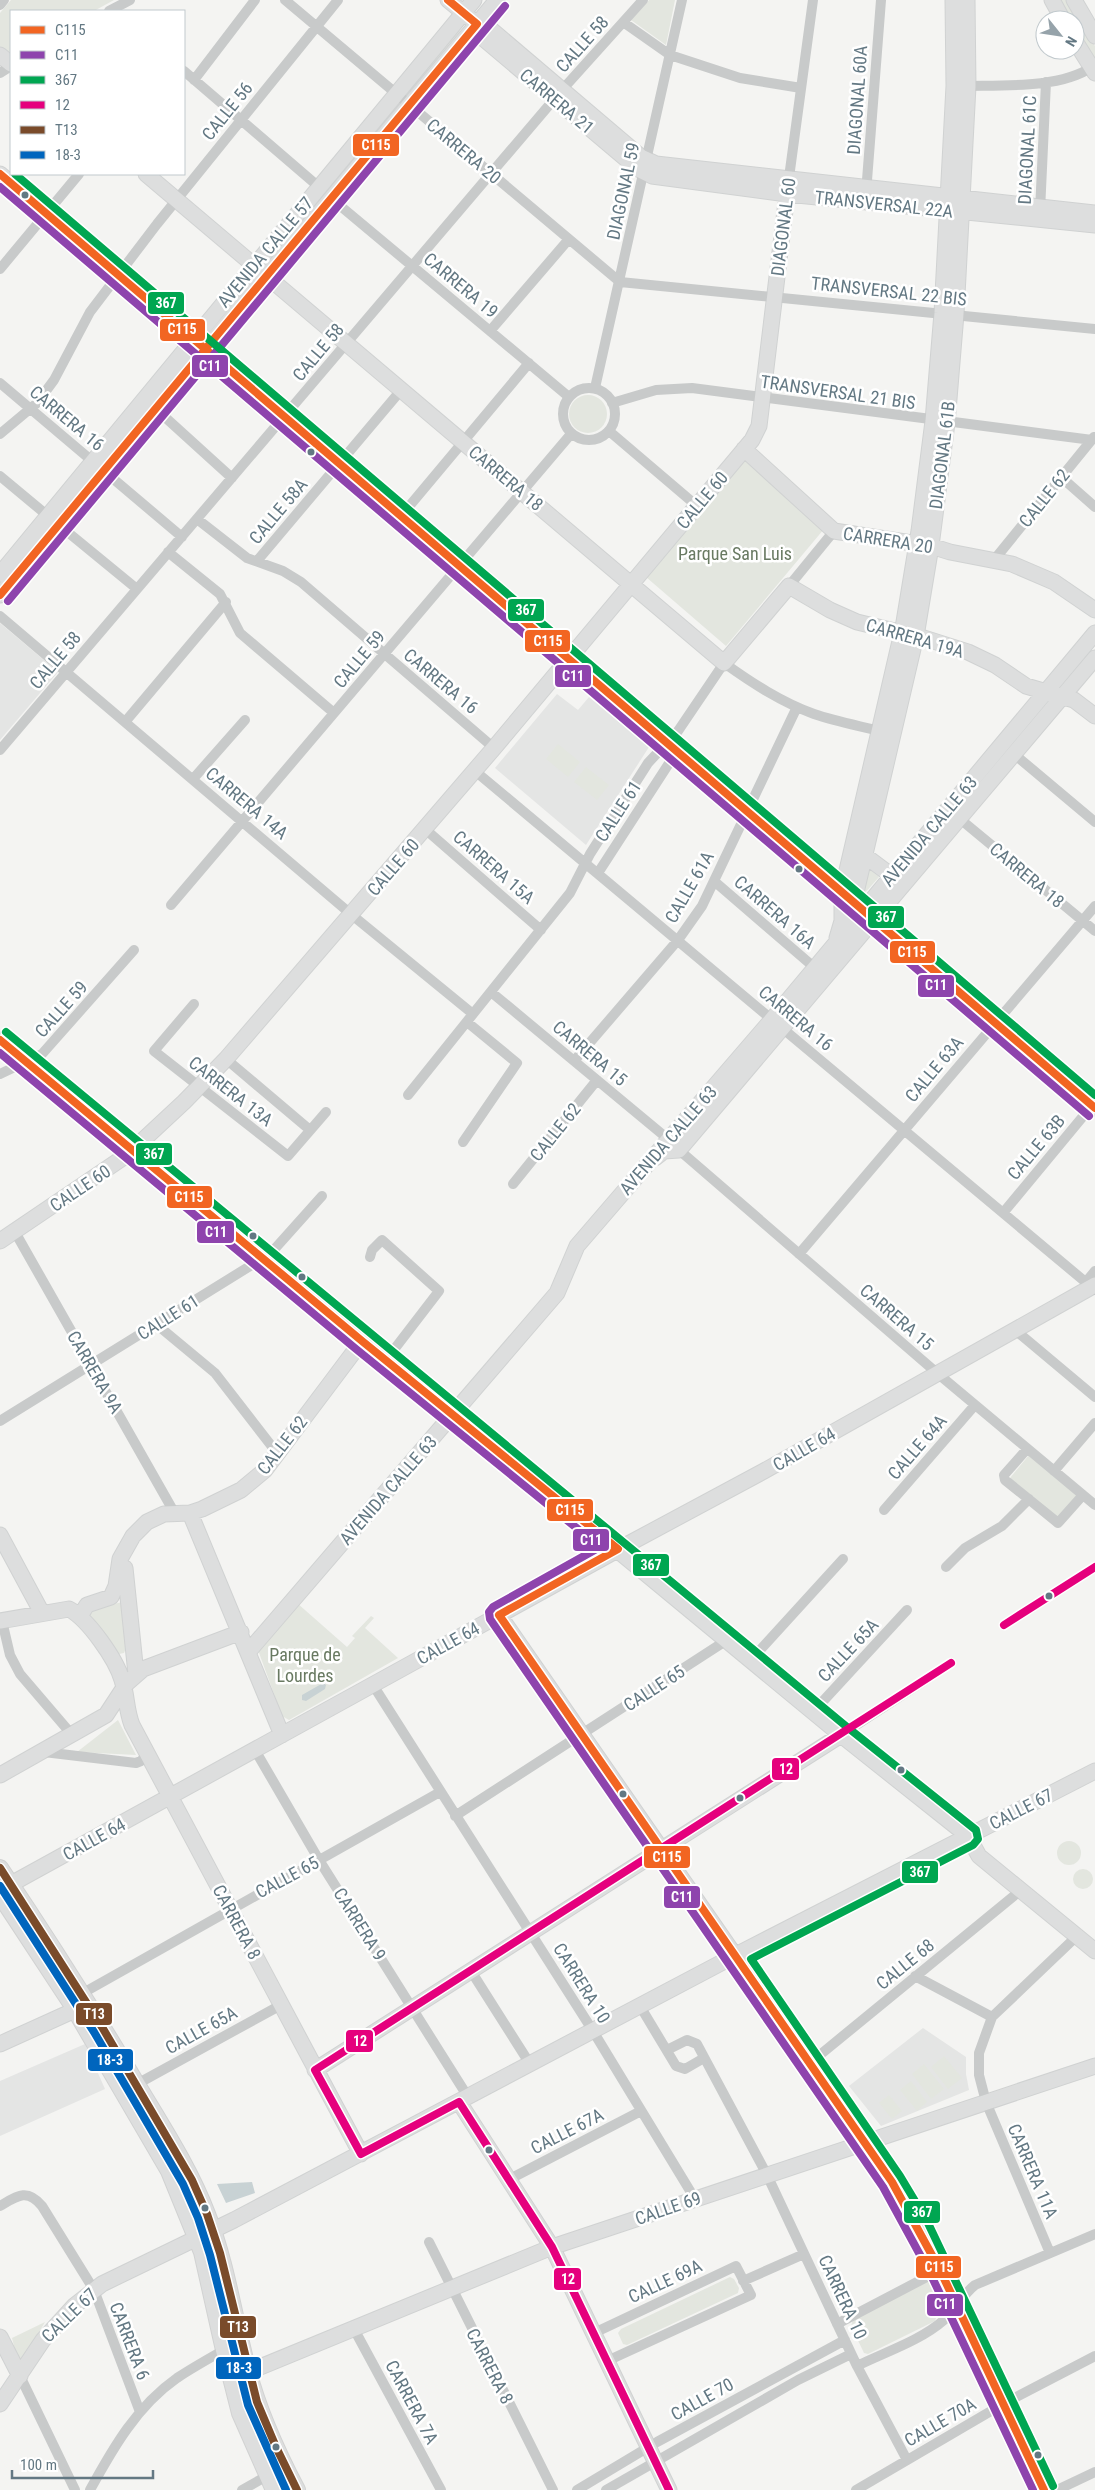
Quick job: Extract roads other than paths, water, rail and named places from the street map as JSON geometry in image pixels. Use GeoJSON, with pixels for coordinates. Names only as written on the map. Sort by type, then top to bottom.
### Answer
{"type":"FeatureCollection","features":[{"type":"Feature","properties":{"kind":"main road"},"geometry":{"type":"LineString","coordinates":[[0,1868],[6,1890],[165,2164],[198,2238],[208,2273],[240,2414],[270,2483]]}},
{"type":"Feature","properties":{"kind":"main road"},"geometry":{"type":"LineString","coordinates":[[6,1890],[83,1993],[186,2167],[213,2231],[248,2372],[270,2436],[297,2490]]}},
{"type":"Feature","properties":{"kind":"street"},"geometry":{"type":"LineString","coordinates":[[0,5],[4,0]]}},
{"type":"Feature","properties":{"kind":"street"},"geometry":{"type":"LineString","coordinates":[[112,10],[130,0]]}},
{"type":"Feature","properties":{"kind":"street"},"geometry":{"type":"LineString","coordinates":[[194,80],[255,0]]}},
{"type":"Feature","properties":{"kind":"street","name":"CARRERA 20"},"geometry":{"type":"LineString","coordinates":[[285,0],[620,282]]}},
{"type":"Feature","properties":{"kind":"street","name":"CALLE 56"},"geometry":{"type":"LineString","coordinates":[[0,434],[31,409],[54,380],[90,312],[177,199],[338,0]]}},
{"type":"Feature","properties":{"kind":"street","name":"CARRERA 21"},"geometry":{"type":"LineString","coordinates":[[448,0],[477,24],[484,39],[558,94],[645,167]]}},
{"type":"Feature","properties":{"kind":"street","name":"AVENIDA CALLE 57"},"geometry":{"type":"LineString","coordinates":[[0,595],[7,567],[53,520],[98,466],[194,339],[474,0]]}},
{"type":"Feature","properties":{"kind":"street","name":"AVENIDA CALLE 57"},"geometry":{"type":"LineString","coordinates":[[98,466],[156,409],[496,0]]}},
{"type":"Feature","properties":{"kind":"street","name":"CALLE 58"},"geometry":{"type":"LineString","coordinates":[[0,750],[558,94],[643,0]]}},
{"type":"Feature","properties":{"kind":"street","name":"DIAGONAL 59"},"geometry":{"type":"LineString","coordinates":[[594,388],[620,282],[682,0]]}},
{"type":"Feature","properties":{"kind":"street","name":"DIAGONAL 60"},"geometry":{"type":"LineString","coordinates":[[744,449],[758,430],[763,398],[788,186],[813,0]]}},
{"type":"Feature","properties":{"kind":"street","name":"DIAGONAL 60A"},"geometry":{"type":"LineString","coordinates":[[866,195],[881,0]]}},
{"type":"Feature","properties":{"kind":"street","name":"DIAGONAL 61B"},"geometry":{"type":"LineString","coordinates":[[953,0],[961,86]]}},
{"type":"Feature","properties":{"kind":"street","name":"DIAGONAL 61B"},"geometry":{"type":"LineString","coordinates":[[859,905],[864,855],[886,732],[908,634],[923,549],[940,422],[949,314],[967,0]]}},
{"type":"Feature","properties":{"kind":"street"},"geometry":{"type":"LineString","coordinates":[[1074,0],[1095,36]]}},
{"type":"Feature","properties":{"kind":"street"},"geometry":{"type":"LineString","coordinates":[[624,22],[670,55],[740,78],[801,88]]}},
{"type":"Feature","properties":{"kind":"street"},"geometry":{"type":"LineString","coordinates":[[0,55],[10,64]]}},
{"type":"Feature","properties":{"kind":"street"},"geometry":{"type":"LineString","coordinates":[[961,86],[1046,82],[1066,78],[1093,70],[1085,57]]}},
{"type":"Feature","properties":{"kind":"street"},"geometry":{"type":"LineString","coordinates":[[185,72],[319,187]]}},
{"type":"Feature","properties":{"kind":"street","name":"DIAGONAL 61C"},"geometry":{"type":"LineString","coordinates":[[1040,213],[1046,82]]}},
{"type":"Feature","properties":{"kind":"street","name":"TRANSVERSAL 22A"},"geometry":{"type":"LineString","coordinates":[[645,167],[660,178],[788,186],[1040,213],[1095,213]]}},
{"type":"Feature","properties":{"kind":"street"},"geometry":{"type":"LineString","coordinates":[[0,174],[747,812],[1094,1105]]}},
{"type":"Feature","properties":{"kind":"street"},"geometry":{"type":"LineString","coordinates":[[0,269],[78,175]]}},
{"type":"Feature","properties":{"kind":"street","name":"CARRERA 18"},"geometry":{"type":"LineString","coordinates":[[147,175],[255,264],[724,663],[771,694],[797,707],[832,720],[886,732]]}},
{"type":"Feature","properties":{"kind":"street","name":"CARRERA 19"},"geometry":{"type":"LineString","coordinates":[[332,199],[569,396]]}},
{"type":"Feature","properties":{"kind":"street","name":"TRANSVERSAL 22A"},"geometry":{"type":"LineString","coordinates":[[1040,213],[1095,226]]}},
{"type":"Feature","properties":{"kind":"street"},"geometry":{"type":"LineString","coordinates":[[490,331],[570,239]]}},
{"type":"Feature","properties":{"kind":"street","name":"TRANSVERSAL 22 BIS"},"geometry":{"type":"LineString","coordinates":[[620,282],[1095,329]]}},
{"type":"Feature","properties":{"kind":"street"},"geometry":{"type":"LineString","coordinates":[[401,516],[529,363]]}},
{"type":"Feature","properties":{"kind":"street","name":"CARRERA 16"},"geometry":{"type":"LineString","coordinates":[[0,383],[182,537]]}},
{"type":"Feature","properties":{"kind":"street","name":"TRANSVERSAL 21 BIS"},"geometry":{"type":"LineString","coordinates":[[612,403],[673,387],[940,422],[1093,438]]}},
{"type":"Feature","properties":{"kind":"street"},"geometry":{"type":"LineString","coordinates":[[594,388],[605,394],[612,403],[614,420],[609,431],[599,438],[588,441],[571,434],[563,419],[563,407],[569,396],[581,389],[594,388]]}},
{"type":"Feature","properties":{"kind":"street","name":"CALLE 58A"},"geometry":{"type":"LineString","coordinates":[[257,561],[402,390]]}},
{"type":"Feature","properties":{"kind":"street"},"geometry":{"type":"LineString","coordinates":[[156,409],[232,478]]}},
{"type":"Feature","properties":{"kind":"street"},"geometry":{"type":"LineString","coordinates":[[609,431],[696,506]]}},
{"type":"Feature","properties":{"kind":"street","name":"CALLE 59"},"geometry":{"type":"LineString","coordinates":[[171,905],[571,434]]}},
{"type":"Feature","properties":{"kind":"street","name":"CALLE 62"},"geometry":{"type":"LineString","coordinates":[[997,556],[1093,438]]}},
{"type":"Feature","properties":{"kind":"street","name":"CARRERA 20"},"geometry":{"type":"LineString","coordinates":[[744,449],[831,530],[923,549],[997,556],[1042,576],[1095,610]]}},
{"type":"Feature","properties":{"kind":"street","name":"CALLE 60"},"geometry":{"type":"LineString","coordinates":[[0,1241],[96,1178],[132,1150],[200,1087],[475,771],[744,449]]}},
{"type":"Feature","properties":{"kind":"street"},"geometry":{"type":"LineString","coordinates":[[0,476],[137,589]]}},
{"type":"Feature","properties":{"kind":"street"},"geometry":{"type":"LineString","coordinates":[[1061,478],[1095,507]]}},
{"type":"Feature","properties":{"kind":"street","name":"CARRERA 16"},"geometry":{"type":"LineString","coordinates":[[197,519],[247,558],[283,571],[301,582],[494,748]]}},
{"type":"Feature","properties":{"kind":"street","name":"CALLE 61"},"geometry":{"type":"LineString","coordinates":[[598,873],[672,747],[678,731],[724,663],[789,586],[831,530]]}},
{"type":"Feature","properties":{"kind":"street"},"geometry":{"type":"LineString","coordinates":[[168,552],[220,594],[226,602],[233,621],[240,632],[334,713]]}},
{"type":"Feature","properties":{"kind":"street","name":"CARRERA 19A"},"geometry":{"type":"LineString","coordinates":[[789,586],[830,610],[857,622],[908,634],[968,652],[995,665],[1026,686],[1081,704],[1095,716]]}},
{"type":"Feature","properties":{"kind":"street"},"geometry":{"type":"LineString","coordinates":[[125,722],[226,602]]}},
{"type":"Feature","properties":{"kind":"street","name":"CARRERA 14A"},"geometry":{"type":"LineString","coordinates":[[0,616],[352,914],[518,1063],[463,1142]]}},
{"type":"Feature","properties":{"kind":"street","name":"AVENIDA CALLE 63"},"geometry":{"type":"LineString","coordinates":[[249,1652],[558,1293],[577,1246],[647,1165],[674,1145],[778,1024],[859,905],[892,876],[1095,633]]}},
{"type":"Feature","properties":{"kind":"street","name":"AVENIDA CALLE 63"},"geometry":{"type":"LineString","coordinates":[[778,1024],[815,968],[833,946],[859,905],[960,819],[1095,658]]}},
{"type":"Feature","properties":{"kind":"street","name":"CALLE 61A"},"geometry":{"type":"LineString","coordinates":[[574,1061],[678,940],[702,906],[797,707]]}},
{"type":"Feature","properties":{"kind":"street"},"geometry":{"type":"LineString","coordinates":[[193,779],[245,720]]}},
{"type":"Feature","properties":{"kind":"street","name":"DIAGONAL 61B"},"geometry":{"type":"LineString","coordinates":[[859,905],[886,732]]}},
{"type":"Feature","properties":{"kind":"street","name":"CALLE 61"},"geometry":{"type":"LineString","coordinates":[[408,1095],[570,893],[586,863],[648,763],[672,747]]}},
{"type":"Feature","properties":{"kind":"street"},"geometry":{"type":"LineString","coordinates":[[1014,754],[1095,822]]}},
{"type":"Feature","properties":{"kind":"street","name":"CARRERA 16"},"geometry":{"type":"LineString","coordinates":[[475,771],[1092,1286]]}},
{"type":"Feature","properties":{"kind":"street","name":"CARRERA 18"},"geometry":{"type":"LineString","coordinates":[[960,819],[1095,931]]}},
{"type":"Feature","properties":{"kind":"street","name":"CARRERA 15A"},"geometry":{"type":"LineString","coordinates":[[425,829],[541,930]]}},
{"type":"Feature","properties":{"kind":"street"},"geometry":{"type":"LineString","coordinates":[[864,855],[892,876]]}},
{"type":"Feature","properties":{"kind":"street","name":"CARRERA 16A"},"geometry":{"type":"LineString","coordinates":[[714,881],[815,968]]}},
{"type":"Feature","properties":{"kind":"street"},"geometry":{"type":"LineString","coordinates":[[833,946],[842,921],[859,905]]}},
{"type":"Feature","properties":{"kind":"street","name":"CALLE 63A"},"geometry":{"type":"LineString","coordinates":[[799,1254],[994,1022],[1095,906]]}},
{"type":"Feature","properties":{"kind":"street","name":"CALLE 59"},"geometry":{"type":"LineString","coordinates":[[0,1074],[28,1063],[42,1054],[134,950]]}},
{"type":"Feature","properties":{"kind":"street","name":"CARRERA 15"},"geometry":{"type":"LineString","coordinates":[[491,992],[674,1145],[974,1405],[1095,1505]]}},
{"type":"Feature","properties":{"kind":"street","name":"CARRERA 13A"},"geometry":{"type":"LineString","coordinates":[[194,1004],[154,1051],[288,1156],[310,1130]]}},
{"type":"Feature","properties":{"kind":"street"},"geometry":{"type":"LineString","coordinates":[[0,1040],[813,1712],[968,1836],[979,1856],[1095,1951]]}},
{"type":"Feature","properties":{"kind":"street"},"geometry":{"type":"LineString","coordinates":[[226,1059],[310,1130],[326,1112]]}},
{"type":"Feature","properties":{"kind":"street","name":"CALLE 62"},"geometry":{"type":"LineString","coordinates":[[513,1184],[597,1080]]}},
{"type":"Feature","properties":{"kind":"street","name":"CALLE 63B"},"geometry":{"type":"LineString","coordinates":[[1003,1213],[1094,1105]]}},
{"type":"Feature","properties":{"kind":"street","name":"CALLE 61"},"geometry":{"type":"LineString","coordinates":[[0,1421],[263,1259],[278,1248],[322,1196]]}},
{"type":"Feature","properties":{"kind":"street","name":"CARRERA 9A"},"geometry":{"type":"LineString","coordinates":[[15,1232],[174,1512]]}},
{"type":"Feature","properties":{"kind":"street"},"geometry":{"type":"LineString","coordinates":[[370,1257],[372,1250],[382,1240],[440,1290],[386,1360]]}},
{"type":"Feature","properties":{"kind":"street"},"geometry":{"type":"LineString","coordinates":[[1092,1286],[1095,1271]]}},
{"type":"Feature","properties":{"kind":"street","name":"CALLE 64"},"geometry":{"type":"LineString","coordinates":[[6,1890],[170,1796],[618,1549],[764,1471],[1092,1286]]}},
{"type":"Feature","properties":{"kind":"street"},"geometry":{"type":"LineString","coordinates":[[156,1324],[215,1373],[277,1453]]}},
{"type":"Feature","properties":{"kind":"street"},"geometry":{"type":"LineString","coordinates":[[1014,1329],[1095,1397]]}},
{"type":"Feature","properties":{"kind":"street","name":"CALLE 62"},"geometry":{"type":"LineString","coordinates":[[80,1616],[87,1605],[107,1600],[114,1592],[118,1564],[125,1548],[133,1536],[147,1522],[164,1514],[174,1512],[190,1513],[242,1490],[265,1470],[362,1341]]}},
{"type":"Feature","properties":{"kind":"street","name":"CALLE 64A"},"geometry":{"type":"LineString","coordinates":[[884,1510],[974,1405]]}},
{"type":"Feature","properties":{"kind":"street"},"geometry":{"type":"LineString","coordinates":[[1054,1471],[1095,1423]]}},
{"type":"Feature","properties":{"kind":"street"},"geometry":{"type":"LineString","coordinates":[[1027,1449],[1004,1478],[1058,1523],[1083,1495]]}},
{"type":"Feature","properties":{"kind":"street"},"geometry":{"type":"LineString","coordinates":[[946,1567],[965,1548],[1002,1526],[1029,1499]]}},
{"type":"Feature","properties":{"kind":"street"},"geometry":{"type":"LineString","coordinates":[[190,1513],[241,1632],[282,1735]]}},
{"type":"Feature","properties":{"kind":"street"},"geometry":{"type":"LineString","coordinates":[[0,1535],[42,1613]]}},
{"type":"Feature","properties":{"kind":"street"},"geometry":{"type":"LineString","coordinates":[[125,1548],[125,1571],[136,1674]]}},
{"type":"Feature","properties":{"kind":"street"},"geometry":{"type":"LineString","coordinates":[[751,1660],[843,1559]]}},
{"type":"Feature","properties":{"kind":"street"},"geometry":{"type":"LineString","coordinates":[[1004,1625],[1095,1567]]}},
{"type":"Feature","properties":{"kind":"street"},"geometry":{"type":"LineString","coordinates":[[73,1736],[20,1674],[10,1655],[1,1621],[68,1608],[80,1616],[110,1656],[124,1688]]}},
{"type":"Feature","properties":{"kind":"street","name":"CALLE 65A"},"geometry":{"type":"LineString","coordinates":[[813,1712],[906,1610]]}},
{"type":"Feature","properties":{"kind":"street"},"geometry":{"type":"LineString","coordinates":[[499,1615],[580,1736],[736,1955],[900,2197],[940,2270],[1044,2490]]}},
{"type":"Feature","properties":{"kind":"street"},"geometry":{"type":"LineString","coordinates":[[0,1775],[73,1736],[106,1715],[136,1674],[151,1665],[241,1632]]}},
{"type":"Feature","properties":{"kind":"street","name":"CALLE 65"},"geometry":{"type":"LineString","coordinates":[[455,1816],[727,1640]]}},
{"type":"Feature","properties":{"kind":"street"},"geometry":{"type":"LineString","coordinates":[[110,1656],[126,1655],[132,1646]]}},
{"type":"Feature","properties":{"kind":"street"},"geometry":{"type":"LineString","coordinates":[[315,2070],[951,1663]]}},
{"type":"Feature","properties":{"kind":"street","name":"CARRERA 10"},"geometry":{"type":"LineString","coordinates":[[373,1685],[593,2031],[695,2199]]}},
{"type":"Feature","properties":{"kind":"street","name":"CARRERA 8"},"geometry":{"type":"LineString","coordinates":[[124,1688],[129,1718],[147,1754],[361,2154]]}},
{"type":"Feature","properties":{"kind":"street","name":"CARRERA 9"},"geometry":{"type":"LineString","coordinates":[[255,1750],[319,1860],[413,2008],[508,2180],[552,2248],[669,2490]]}},
{"type":"Feature","properties":{"kind":"street"},"geometry":{"type":"LineString","coordinates":[[44,1752],[136,1763],[142,1761],[147,1754]]}},
{"type":"Feature","properties":{"kind":"street","name":"CALLE 67"},"geometry":{"type":"LineString","coordinates":[[0,2404],[47,2334],[74,2306],[110,2280],[213,2231],[736,1955],[1095,1771]]}},
{"type":"Feature","properties":{"kind":"street","name":"CALLE 65"},"geometry":{"type":"LineString","coordinates":[[83,1993],[229,1909],[440,1792]]}},
{"type":"Feature","properties":{"kind":"street","name":"CALLE 68"},"geometry":{"type":"LineString","coordinates":[[810,2063],[1021,1890]]}},
{"type":"Feature","properties":{"kind":"street"},"geometry":{"type":"LineString","coordinates":[[915,1976],[992,2017],[1076,1936]]}},
{"type":"Feature","properties":{"kind":"street"},"geometry":{"type":"LineString","coordinates":[[471,1971],[530,2064]]}},
{"type":"Feature","properties":{"kind":"street","name":"CALLE 65A"},"geometry":{"type":"LineString","coordinates":[[137,2084],[280,2005]]}},
{"type":"Feature","properties":{"kind":"street"},"geometry":{"type":"LineString","coordinates":[[640,2006],[676,2066],[680,2069],[685,2069],[704,2058]]}},
{"type":"Feature","properties":{"kind":"street"},"geometry":{"type":"LineString","coordinates":[[0,2044],[75,2010]]}},
{"type":"Feature","properties":{"kind":"street","name":"CARRERA 11A"},"geometry":{"type":"LineString","coordinates":[[992,2017],[984,2032],[979,2053],[979,2075],[986,2102],[1050,2253]]}},
{"type":"Feature","properties":{"kind":"street","name":"CARRERA 10"},"geometry":{"type":"LineString","coordinates":[[667,2050],[687,2040],[692,2040],[704,2058],[767,2175],[851,2354],[906,2460]]}},
{"type":"Feature","properties":{"kind":"street","name":"CALLE 69"},"geometry":{"type":"LineString","coordinates":[[248,2372],[552,2248],[1095,2066]]}},
{"type":"Feature","properties":{"kind":"street","name":"CALLE 67A"},"geometry":{"type":"LineString","coordinates":[[508,2180],[641,2111]]}},
{"type":"Feature","properties":{"kind":"street","name":"CARRERA 6"},"geometry":{"type":"LineString","coordinates":[[0,2206],[22,2195],[32,2196],[42,2206],[94,2290],[140,2412]]}},
{"type":"Feature","properties":{"kind":"street"},"geometry":{"type":"LineString","coordinates":[[857,2366],[932,2329],[946,2319],[963,2294],[975,2285],[1095,2234]]}},
{"type":"Feature","properties":{"kind":"street","name":"CARRERA 8"},"geometry":{"type":"LineString","coordinates":[[429,2242],[553,2490]]}},
{"type":"Feature","properties":{"kind":"street"},"geometry":{"type":"LineString","coordinates":[[607,2361],[751,2295],[743,2281],[804,2254]]}},
{"type":"Feature","properties":{"kind":"street","name":"CALLE 69A"},"geometry":{"type":"LineString","coordinates":[[594,2333],[736,2266],[743,2281]]}},
{"type":"Feature","properties":{"kind":"street"},"geometry":{"type":"LineString","coordinates":[[837,2324],[940,2270]]}},
{"type":"Feature","properties":{"kind":"street","name":"CARRERA 7A"},"geometry":{"type":"LineString","coordinates":[[354,2329],[441,2490]]}},
{"type":"Feature","properties":{"kind":"street"},"geometry":{"type":"LineString","coordinates":[[0,2337],[75,2490]]}},
{"type":"Feature","properties":{"kind":"street","name":"CALLE 70"},"geometry":{"type":"LineString","coordinates":[[577,2490],[697,2420],[845,2340]]}},
{"type":"Feature","properties":{"kind":"street"},"geometry":{"type":"LineString","coordinates":[[90,2490],[112,2451],[140,2412],[177,2378],[224,2350]]}},
{"type":"Feature","properties":{"kind":"street","name":"CALLE 70"},"geometry":{"type":"LineString","coordinates":[[606,2490],[798,2380],[851,2354]]}},
{"type":"Feature","properties":{"kind":"street","name":"CALLE 70A"},"geometry":{"type":"LineString","coordinates":[[856,2490],[1003,2404],[1095,2356]]}},
{"type":"Feature","properties":{"kind":"street"},"geometry":{"type":"LineString","coordinates":[[792,2369],[798,2380]]}},
{"type":"Feature","properties":{"kind":"street"},"geometry":{"type":"LineString","coordinates":[[742,2396],[749,2408]]}},
{"type":"Feature","properties":{"kind":"street"},"geometry":{"type":"LineString","coordinates":[[697,2420],[704,2434]]}},
{"type":"Feature","properties":{"kind":"street"},"geometry":{"type":"LineString","coordinates":[[608,2471],[616,2484]]}},
{"type":"Feature","properties":{"kind":"street"},"geometry":{"type":"LineString","coordinates":[[1057,2490],[1095,2472]]}},
{"type":"Feature","properties":{"kind":"street"},"geometry":{"type":"LineString","coordinates":[[242,2490],[270,2483]]}},
{"type":"Feature","properties":{"kind":"park label","name":"Parque San Luis"},"geometry":{"type":"Point","coordinates":[735,553]}},
{"type":"Feature","properties":{"kind":"park label","name":"Parque de Lourdes"},"geometry":{"type":"Point","coordinates":[305,1664]}}]}
